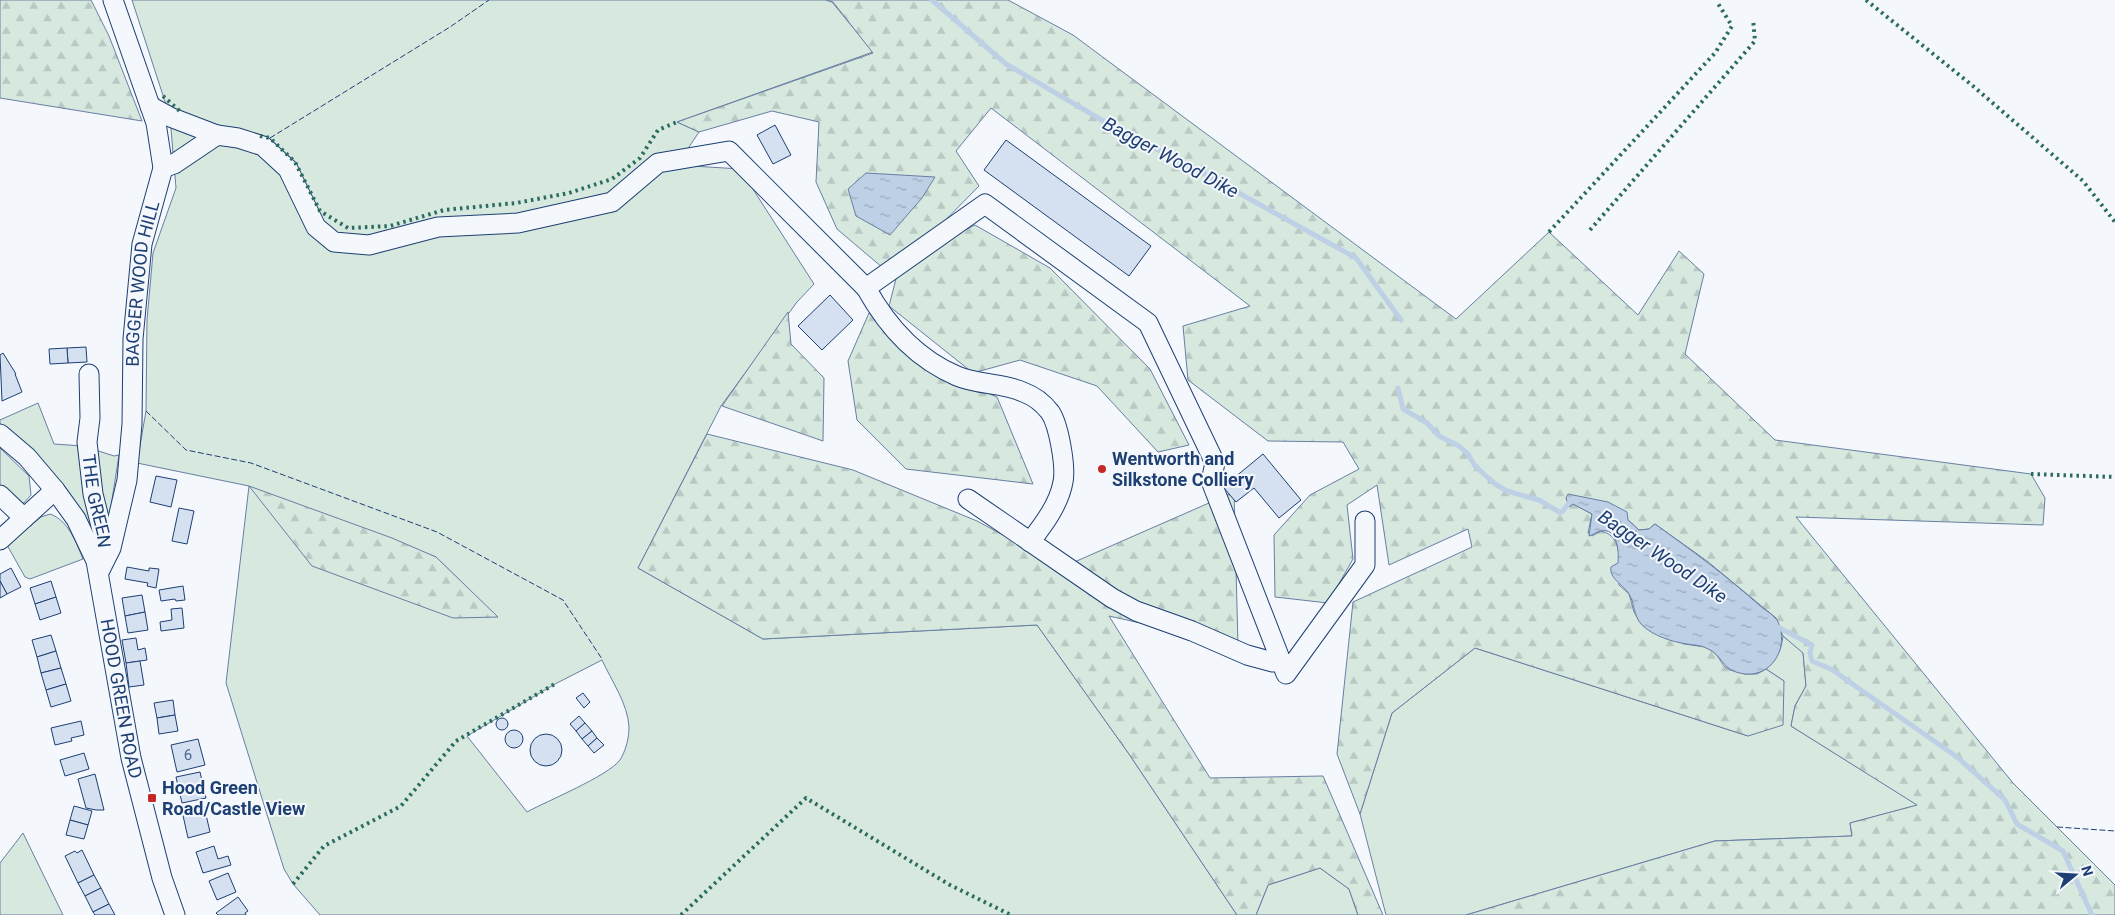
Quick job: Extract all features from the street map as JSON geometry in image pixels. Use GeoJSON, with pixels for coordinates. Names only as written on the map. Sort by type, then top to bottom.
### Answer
{"type":"FeatureCollection","features":[{"type":"Feature","properties":{"kind":"street","name":"BAGGER WOOD HILL"},"geometry":{"type":"LineString","coordinates":[[102,565],[111,548],[127,480],[132,424],[133,339],[142,244],[163,168],[156,123],[113,0]]}},
{"type":"Feature","properties":{"kind":"street"},"geometry":{"type":"LineString","coordinates":[[150,106],[170,117],[217,135],[238,138],[262,146],[288,169],[316,227],[334,242],[369,245],[438,227],[518,223],[612,202],[658,163],[729,151],[866,288],[894,331],[938,365],[967,379],[1023,392],[1041,402],[1052,414],[1060,440],[1063,481],[1059,495],[1045,522],[1030,542]]}},
{"type":"Feature","properties":{"kind":"street"},"geometry":{"type":"LineString","coordinates":[[163,168],[174,164],[217,135]]}},
{"type":"Feature","properties":{"kind":"street"},"geometry":{"type":"LineString","coordinates":[[866,288],[985,204],[1148,324],[1215,463],[1211,481],[1286,674],[1365,565],[1365,521]]}},
{"type":"Feature","properties":{"kind":"street","name":"THE GREEN"},"geometry":{"type":"LineString","coordinates":[[89,374],[90,418],[87,442],[93,494],[103,534],[102,565]]}},
{"type":"Feature","properties":{"kind":"street","name":"HOOD GREEN ROAD"},"geometry":{"type":"LineString","coordinates":[[0,434],[27,457],[55,490],[76,519],[102,565],[131,758],[159,869],[175,915]]}},
{"type":"Feature","properties":{"kind":"street"},"geometry":{"type":"LineString","coordinates":[[0,540],[55,490]]}},
{"type":"Feature","properties":{"kind":"street"},"geometry":{"type":"LineString","coordinates":[[0,494],[24,518]]}},
{"type":"Feature","properties":{"kind":"street"},"geometry":{"type":"LineString","coordinates":[[968,499],[1112,598],[1136,611],[1192,631],[1247,656],[1273,662],[1280,660]]}},
{"type":"Feature","properties":{"kind":"green space"},"geometry":{"type":"Polygon","coordinates":[[[0,0],[91,0],[109,36],[142,121],[0,98],[0,0]]]}},
{"type":"Feature","properties":{"kind":"green space"},"geometry":{"type":"Polygon","coordinates":[[[132,0],[826,0],[832,2],[873,52],[677,122],[699,132],[677,165],[740,169],[814,284],[797,302],[721,406],[638,568],[763,639],[1037,625],[1129,754],[1237,915],[320,915],[293,884],[284,869],[226,683],[249,486],[137,463],[146,411],[147,320],[153,253],[176,188],[170,117],[132,0]],[[250,487],[497,617],[436,557],[250,487]],[[602,660],[555,684],[467,736],[527,812],[603,773],[620,760],[622,756],[628,735],[628,718],[602,660]]]}},
{"type":"Feature","properties":{"kind":"green space"},"geometry":{"type":"Polygon","coordinates":[[[826,0],[1008,0],[1073,35],[1456,319],[1549,232],[1638,315],[1679,251],[1704,274],[1685,354],[1775,440],[2031,474],[2045,498],[2043,525],[1796,517],[2013,783],[2115,885],[2115,915],[1466,915],[1715,841],[1852,836],[1850,823],[1917,805],[1791,726],[1795,706],[1806,686],[1803,653],[1783,636],[1776,618],[1707,561],[1655,524],[1649,529],[1639,530],[1628,520],[1566,498],[1570,507],[1573,504],[1592,514],[1588,533],[1592,536],[1601,531],[1609,534],[1614,539],[1619,553],[1619,585],[1629,594],[1634,612],[1642,625],[1684,644],[1706,647],[1716,654],[1724,666],[1730,670],[1745,674],[1757,674],[1766,669],[1784,681],[1783,725],[1748,736],[1475,648],[1392,713],[1360,814],[1337,754],[1353,602],[1472,547],[1468,529],[1389,565],[1377,485],[1347,505],[1353,559],[1328,603],[1275,597],[1274,535],[1310,495],[1359,469],[1343,442],[1268,441],[1188,380],[1183,326],[1250,306],[991,108],[956,151],[979,186],[922,244],[883,268],[837,229],[816,182],[819,122],[772,111],[699,132],[677,122],[873,53],[833,2],[826,0]]]}},
{"type":"Feature","properties":{"kind":"green space"},"geometry":{"type":"Polygon","coordinates":[[[975,225],[1050,268],[1150,369],[1189,445],[1158,452],[1097,386],[1020,360],[973,373],[889,306],[897,275],[938,243],[975,225]]]}},
{"type":"Feature","properties":{"kind":"green space"},"geometry":{"type":"Polygon","coordinates":[[[788,312],[791,344],[824,378],[823,441],[722,406],[788,312]]]}},
{"type":"Feature","properties":{"kind":"green space"},"geometry":{"type":"Polygon","coordinates":[[[869,313],[918,364],[997,397],[1033,484],[906,469],[857,420],[848,361],[869,313]]]}},
{"type":"Feature","properties":{"kind":"green space"},"geometry":{"type":"Polygon","coordinates":[[[38,403],[54,444],[83,446],[114,456],[119,455],[107,532],[94,538],[31,449],[0,424],[0,420],[38,403]]]}},
{"type":"Feature","properties":{"kind":"green space"},"geometry":{"type":"Polygon","coordinates":[[[707,434],[853,470],[977,521],[1063,567],[1234,492],[1238,645],[1109,616],[1210,778],[1323,776],[1383,915],[1358,915],[1349,889],[1320,868],[1268,885],[1256,915],[1237,915],[1129,754],[1037,625],[763,639],[638,568],[707,434]]]}},
{"type":"Feature","properties":{"kind":"green space"},"geometry":{"type":"Polygon","coordinates":[[[0,448],[29,476],[31,495],[24,503],[17,503],[0,487],[0,448]]]}},
{"type":"Feature","properties":{"kind":"green space"},"geometry":{"type":"Polygon","coordinates":[[[249,486],[392,538],[436,557],[498,617],[453,618],[312,566],[249,486]]]}},
{"type":"Feature","properties":{"kind":"green space"},"geometry":{"type":"Polygon","coordinates":[[[50,514],[67,526],[83,559],[30,579],[25,577],[7,545],[41,517],[50,514]]]}},
{"type":"Feature","properties":{"kind":"green space"},"geometry":{"type":"Polygon","coordinates":[[[1783,636],[1803,652],[1806,686],[1795,706],[1791,726],[1918,805],[1850,823],[1852,836],[1715,841],[1466,915],[1386,915],[1360,814],[1392,713],[1475,648],[1748,736],[1784,681],[1766,669],[1778,654],[1783,636]]]}},
{"type":"Feature","properties":{"kind":"green space"},"geometry":{"type":"Polygon","coordinates":[[[23,833],[63,915],[0,915],[0,863],[23,833]]]}},
{"type":"Feature","properties":{"kind":"green space"},"geometry":{"type":"Polygon","coordinates":[[[1320,868],[1349,889],[1358,915],[1256,915],[1268,885],[1320,868]]]}},
{"type":"Feature","properties":{"kind":"water"},"geometry":{"type":"Polygon","coordinates":[[[866,173],[935,177],[922,198],[890,235],[856,216],[848,189],[866,173]]]}},
{"type":"Feature","properties":{"kind":"water"},"geometry":{"type":"Polygon","coordinates":[[[1568,494],[1608,502],[1627,512],[1628,520],[1639,530],[1649,529],[1655,524],[1722,574],[1778,621],[1782,636],[1779,653],[1775,660],[1763,671],[1755,674],[1738,673],[1727,667],[1712,651],[1704,647],[1670,640],[1657,635],[1642,625],[1637,618],[1629,594],[1612,575],[1611,567],[1618,563],[1614,536],[1606,531],[1600,531],[1589,536],[1592,514],[1573,504],[1569,507],[1566,498],[1568,494]]]}},
{"type":"Feature","properties":{"kind":"building"},"geometry":{"type":"Polygon","coordinates":[[[775,125],[791,155],[773,164],[757,135],[775,125]]]}},
{"type":"Feature","properties":{"kind":"building"},"geometry":{"type":"Polygon","coordinates":[[[1006,140],[1151,246],[1129,276],[984,170],[1006,140]]]}},
{"type":"Feature","properties":{"kind":"building"},"geometry":{"type":"Polygon","coordinates":[[[830,295],[853,320],[822,350],[798,326],[830,295]]]}},
{"type":"Feature","properties":{"kind":"building"},"geometry":{"type":"Polygon","coordinates":[[[86,347],[87,362],[68,363],[67,348],[86,347]]]}},
{"type":"Feature","properties":{"kind":"building"},"geometry":{"type":"Polygon","coordinates":[[[67,348],[68,363],[50,364],[49,349],[67,348]]]}},
{"type":"Feature","properties":{"kind":"building"},"geometry":{"type":"Polygon","coordinates":[[[3,353],[16,374],[22,392],[2,401],[0,355],[3,353]]]}},
{"type":"Feature","properties":{"kind":"building"},"geometry":{"type":"Polygon","coordinates":[[[1263,454],[1301,500],[1279,518],[1254,488],[1236,502],[1223,487],[1263,454]]]}},
{"type":"Feature","properties":{"kind":"building"},"geometry":{"type":"Polygon","coordinates":[[[156,476],[177,480],[171,507],[150,502],[156,476]]]}},
{"type":"Feature","properties":{"kind":"building"},"geometry":{"type":"Polygon","coordinates":[[[179,508],[194,511],[187,544],[172,541],[179,508]]]}},
{"type":"Feature","properties":{"kind":"building"},"geometry":{"type":"Polygon","coordinates":[[[127,567],[149,571],[149,568],[159,569],[156,588],[147,586],[148,583],[125,579],[127,567]]]}},
{"type":"Feature","properties":{"kind":"building"},"geometry":{"type":"Polygon","coordinates":[[[11,568],[21,587],[7,594],[0,581],[0,574],[11,568]]]}},
{"type":"Feature","properties":{"kind":"building"},"geometry":{"type":"Polygon","coordinates":[[[0,581],[7,594],[0,598],[0,581]]]}},
{"type":"Feature","properties":{"kind":"building"},"geometry":{"type":"Polygon","coordinates":[[[51,581],[56,597],[35,604],[30,588],[51,581]]]}},
{"type":"Feature","properties":{"kind":"building"},"geometry":{"type":"Polygon","coordinates":[[[183,586],[185,600],[161,601],[159,590],[183,586]]]}},
{"type":"Feature","properties":{"kind":"building"},"geometry":{"type":"Polygon","coordinates":[[[142,595],[145,612],[125,616],[122,598],[142,595]]]}},
{"type":"Feature","properties":{"kind":"building"},"geometry":{"type":"Polygon","coordinates":[[[56,597],[61,613],[40,620],[35,604],[56,597]]]}},
{"type":"Feature","properties":{"kind":"building"},"geometry":{"type":"Polygon","coordinates":[[[182,608],[184,628],[161,631],[160,622],[172,620],[171,609],[182,608]]]}},
{"type":"Feature","properties":{"kind":"building"},"geometry":{"type":"Polygon","coordinates":[[[145,612],[148,630],[128,633],[125,616],[145,612]]]}},
{"type":"Feature","properties":{"kind":"building"},"geometry":{"type":"Polygon","coordinates":[[[51,635],[56,651],[37,657],[32,640],[51,635]]]}},
{"type":"Feature","properties":{"kind":"building"},"geometry":{"type":"Polygon","coordinates":[[[136,638],[138,650],[145,648],[147,660],[126,663],[122,640],[136,638]]]}},
{"type":"Feature","properties":{"kind":"building"},"geometry":{"type":"Polygon","coordinates":[[[56,651],[61,668],[41,673],[37,657],[56,651]]]}},
{"type":"Feature","properties":{"kind":"building"},"geometry":{"type":"Polygon","coordinates":[[[140,661],[144,685],[129,687],[126,663],[140,661]]]}},
{"type":"Feature","properties":{"kind":"building"},"geometry":{"type":"Polygon","coordinates":[[[61,668],[66,684],[46,690],[41,673],[61,668]]]}},
{"type":"Feature","properties":{"kind":"building"},"geometry":{"type":"Polygon","coordinates":[[[66,684],[71,701],[51,707],[46,690],[66,684]]]}},
{"type":"Feature","properties":{"kind":"building"},"geometry":{"type":"Polygon","coordinates":[[[583,693],[590,702],[584,708],[576,698],[583,693]]]}},
{"type":"Feature","properties":{"kind":"building"},"geometry":{"type":"Polygon","coordinates":[[[173,700],[175,715],[157,718],[154,703],[173,700]]]}},
{"type":"Feature","properties":{"kind":"building"},"geometry":{"type":"Polygon","coordinates":[[[175,715],[178,731],[159,734],[157,718],[175,715]]]}},
{"type":"Feature","properties":{"kind":"building"},"geometry":{"type":"Polygon","coordinates":[[[579,716],[585,723],[576,731],[570,724],[579,716]]]}},
{"type":"Feature","properties":{"kind":"building"},"geometry":{"type":"Polygon","coordinates":[[[502,718],[508,724],[502,730],[496,724],[502,718]]]}},
{"type":"Feature","properties":{"kind":"building"},"geometry":{"type":"Polygon","coordinates":[[[81,721],[84,735],[71,738],[72,741],[55,745],[51,728],[81,721]]]}},
{"type":"Feature","properties":{"kind":"building"},"geometry":{"type":"Polygon","coordinates":[[[585,723],[592,731],[582,739],[576,731],[585,723]]]}},
{"type":"Feature","properties":{"kind":"building"},"geometry":{"type":"Polygon","coordinates":[[[514,730],[520,733],[523,739],[520,745],[514,748],[508,745],[505,739],[508,733],[514,730]]]}},
{"type":"Feature","properties":{"kind":"building"},"geometry":{"type":"Polygon","coordinates":[[[592,731],[597,738],[588,746],[582,739],[592,731]]]}},
{"type":"Feature","properties":{"kind":"building"},"geometry":{"type":"Polygon","coordinates":[[[546,734],[558,738],[562,750],[558,762],[546,766],[534,762],[530,750],[534,738],[546,734]]]}},
{"type":"Feature","properties":{"kind":"building"},"geometry":{"type":"Polygon","coordinates":[[[597,738],[604,745],[594,753],[588,746],[597,738]]]}},
{"type":"Feature","properties":{"kind":"building"},"geometry":{"type":"Polygon","coordinates":[[[198,739],[205,765],[177,772],[171,745],[198,739]]]}},
{"type":"Feature","properties":{"kind":"building"},"geometry":{"type":"Polygon","coordinates":[[[84,753],[89,769],[65,776],[60,760],[84,753]]]}},
{"type":"Feature","properties":{"kind":"building"},"geometry":{"type":"Polygon","coordinates":[[[200,772],[206,798],[182,803],[176,777],[200,772]]]}},
{"type":"Feature","properties":{"kind":"building"},"geometry":{"type":"Polygon","coordinates":[[[95,774],[104,810],[86,808],[78,779],[95,774]]]}},
{"type":"Feature","properties":{"kind":"building"},"geometry":{"type":"Polygon","coordinates":[[[74,806],[92,811],[88,825],[70,820],[74,806]]]}},
{"type":"Feature","properties":{"kind":"building"},"geometry":{"type":"Polygon","coordinates":[[[204,806],[210,832],[188,838],[182,811],[204,806]]]}},
{"type":"Feature","properties":{"kind":"building"},"geometry":{"type":"Polygon","coordinates":[[[70,820],[88,825],[84,839],[66,835],[70,820]]]}},
{"type":"Feature","properties":{"kind":"building"},"geometry":{"type":"Polygon","coordinates":[[[214,846],[218,859],[228,856],[231,865],[203,873],[196,852],[214,846]]]}},
{"type":"Feature","properties":{"kind":"building"},"geometry":{"type":"Polygon","coordinates":[[[82,850],[94,875],[78,883],[65,856],[82,850]]]}},
{"type":"Feature","properties":{"kind":"building"},"geometry":{"type":"Polygon","coordinates":[[[228,873],[236,892],[217,900],[209,881],[228,873]]]}},
{"type":"Feature","properties":{"kind":"building"},"geometry":{"type":"Polygon","coordinates":[[[94,875],[101,888],[85,896],[78,883],[94,875]]]}},
{"type":"Feature","properties":{"kind":"building"},"geometry":{"type":"Polygon","coordinates":[[[101,888],[109,904],[93,912],[85,896],[101,888]]]}},
{"type":"Feature","properties":{"kind":"building"},"geometry":{"type":"Polygon","coordinates":[[[238,897],[248,911],[245,913],[246,915],[218,915],[216,913],[238,897]]]}},
{"type":"Feature","properties":{"kind":"building"},"geometry":{"type":"Polygon","coordinates":[[[109,904],[115,915],[95,915],[93,912],[109,904]]]}},
{"type":"Feature","properties":{"kind":"waterway","name":"Bagger Wood Dike"},"geometry":{"type":"LineString","coordinates":[[932,0],[1006,64],[1124,133],[1190,166],[1356,258],[1401,320]]}},
{"type":"Feature","properties":{"kind":"waterway","name":"Bagger Wood Dike"},"geometry":{"type":"LineString","coordinates":[[1398,388],[1403,409],[1427,423],[1439,436],[1459,446],[1468,454],[1475,466],[1495,484],[1507,491],[1539,500],[1559,512],[1562,512],[1572,499]]}},
{"type":"Feature","properties":{"kind":"waterway","name":"Bagger Wood Dike"},"geometry":{"type":"LineString","coordinates":[[1776,626],[1812,645],[1810,653],[1812,661],[1831,669],[1957,757],[2005,800],[2017,824],[2063,851],[2092,915]]}},
{"type":"Feature","properties":{"kind":"hedge"},"geometry":{"type":"LineString","coordinates":[[1866,0],[1973,86],[2083,181],[2115,222]]}},
{"type":"Feature","properties":{"kind":"hedge"},"geometry":{"type":"LineString","coordinates":[[1549,232],[1715,53],[1732,26],[1717,2]]}},
{"type":"Feature","properties":{"kind":"hedge"},"geometry":{"type":"LineString","coordinates":[[1590,230],[1755,41],[1753,19]]}},
{"type":"Feature","properties":{"kind":"hedge"},"geometry":{"type":"LineString","coordinates":[[163,96],[182,113]]}},
{"type":"Feature","properties":{"kind":"hedge"},"geometry":{"type":"LineString","coordinates":[[260,136],[270,138],[295,162],[320,211],[348,228],[390,226],[444,210],[516,203],[569,193],[612,179],[640,158],[658,130],[677,122]]}},
{"type":"Feature","properties":{"kind":"hedge"},"geometry":{"type":"LineString","coordinates":[[2031,474],[2115,477]]}},
{"type":"Feature","properties":{"kind":"hedge"},"geometry":{"type":"LineString","coordinates":[[293,884],[324,846],[401,806],[456,741],[555,684]]}},
{"type":"Feature","properties":{"kind":"hedge"},"geometry":{"type":"LineString","coordinates":[[681,915],[806,798],[950,885],[1011,915]]}},
{"type":"Feature","properties":{"kind":"fence"},"geometry":{"type":"LineString","coordinates":[[270,138],[450,27],[489,0]]}},
{"type":"Feature","properties":{"kind":"fence"},"geometry":{"type":"LineString","coordinates":[[146,411],[186,450],[251,463],[437,532],[563,600],[602,659]]}},
{"type":"Feature","properties":{"kind":"fence"},"geometry":{"type":"LineString","coordinates":[[2057,827],[2115,831]]}},
{"type":"Feature","properties":{"kind":"place","name":"Wentworth and Silkstone Colliery"},"geometry":{"type":"Point","coordinates":[1102,469]}},
{"type":"Feature","properties":{"kind":"place","name":"Hood Green Road/Castle View"},"geometry":{"type":"Point","coordinates":[152,798]}}]}
